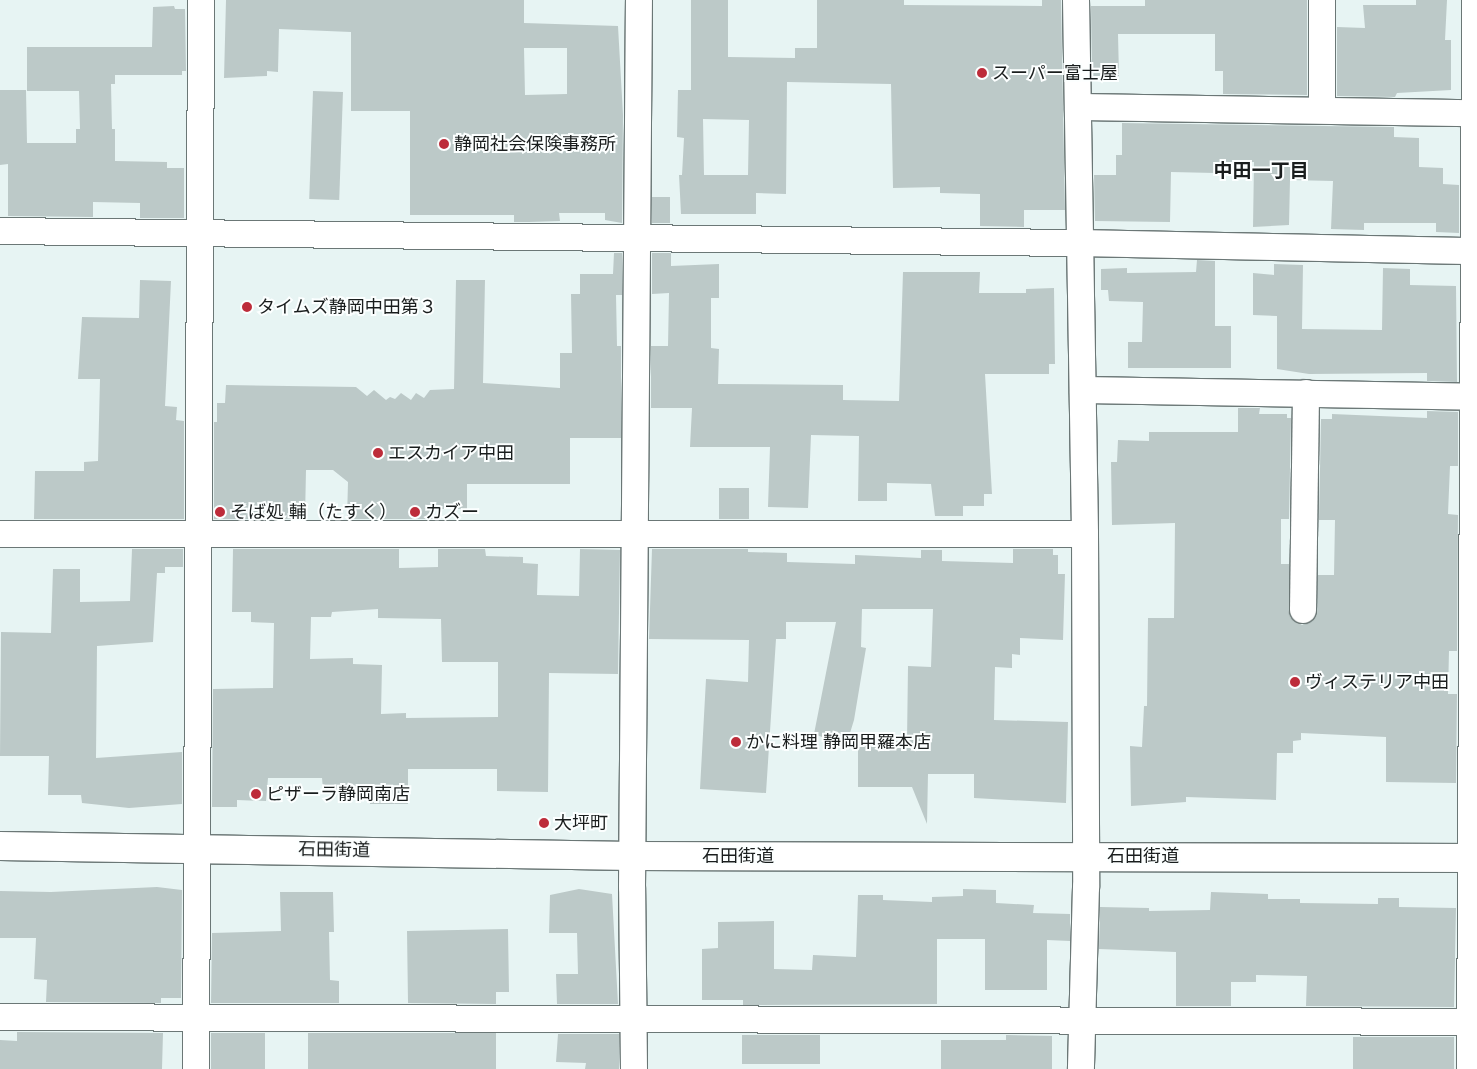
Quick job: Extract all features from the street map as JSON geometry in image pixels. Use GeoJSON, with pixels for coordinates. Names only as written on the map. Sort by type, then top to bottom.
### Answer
{"type":"FeatureCollection","features":[{"type":"Feature","properties":{"kind":"street"},"geometry":{"type":"LineString","coordinates":[[196,1069],[198,235],[201,0]]}},
{"type":"Feature","properties":{"kind":"street"},"geometry":{"type":"LineString","coordinates":[[634,1069],[632,856],[639,0]]}},
{"type":"Feature","properties":{"kind":"street"},"geometry":{"type":"LineString","coordinates":[[1076,0],[1085,534],[1085,856],[1081,1069]]}},
{"type":"Feature","properties":{"kind":"street"},"geometry":{"type":"LineString","coordinates":[[1322,0],[1322,110]]}},
{"type":"Feature","properties":{"kind":"street"},"geometry":{"type":"LineString","coordinates":[[1470,1069],[1474,1022],[1475,0]]}},
{"type":"Feature","properties":{"kind":"street"},"geometry":{"type":"LineString","coordinates":[[1078,107],[1475,113]]}},
{"type":"Feature","properties":{"kind":"street"},"geometry":{"type":"LineString","coordinates":[[0,231],[198,235],[638,237],[1476,251]]}},
{"type":"Feature","properties":{"kind":"street"},"geometry":{"type":"LineString","coordinates":[[1083,390],[1474,397]]}},
{"type":"Feature","properties":{"kind":"street"},"geometry":{"type":"LineString","coordinates":[[1303,610],[1306,393]]}},
{"type":"Feature","properties":{"kind":"street"},"geometry":{"type":"LineString","coordinates":[[0,534],[1085,534]]}},
{"type":"Feature","properties":{"kind":"street","name":"石田街道"},"geometry":{"type":"LineString","coordinates":[[0,846],[196,847],[632,856],[1474,858]]}},
{"type":"Feature","properties":{"kind":"street"},"geometry":{"type":"LineString","coordinates":[[0,1017],[1474,1022]]}},
{"type":"Feature","properties":{"kind":"building"},"geometry":{"type":"Polygon","coordinates":[[[226,0],[524,0],[524,23],[618,26],[623,115],[622,223],[605,220],[605,213],[559,213],[560,221],[529,222],[514,222],[514,215],[410,215],[410,111],[351,111],[351,32],[279,29],[278,72],[267,71],[267,76],[224,78],[226,0]],[[524,48],[525,95],[567,94],[567,48],[524,48]]]}},
{"type":"Feature","properties":{"kind":"building"},"geometry":{"type":"Polygon","coordinates":[[[691,0],[728,0],[728,57],[795,58],[795,48],[817,48],[817,0],[904,0],[904,5],[1042,6],[1042,0],[1061,0],[1065,210],[1024,210],[1024,227],[980,226],[980,194],[940,193],[940,187],[893,188],[891,84],[787,82],[786,194],[756,193],[756,214],[681,214],[679,175],[682,175],[684,138],[677,137],[678,90],[691,90],[691,0]],[[703,119],[704,175],[748,175],[749,120],[703,119]]]}},
{"type":"Feature","properties":{"kind":"building"},"geometry":{"type":"Polygon","coordinates":[[[1145,0],[1307,0],[1307,95],[1223,94],[1223,71],[1215,71],[1215,34],[1118,34],[1119,76],[1092,76],[1091,6],[1145,6],[1145,0]]]}},
{"type":"Feature","properties":{"kind":"building"},"geometry":{"type":"Polygon","coordinates":[[[1416,0],[1447,0],[1445,40],[1451,40],[1451,90],[1397,93],[1395,97],[1337,96],[1337,27],[1365,28],[1363,5],[1416,5],[1416,0]]]}},
{"type":"Feature","properties":{"kind":"building"},"geometry":{"type":"Polygon","coordinates":[[[174,6],[175,9],[185,9],[186,71],[182,71],[182,75],[115,75],[115,84],[111,84],[112,129],[115,129],[115,161],[167,162],[167,168],[184,168],[184,218],[140,218],[140,203],[93,202],[93,217],[8,216],[8,164],[0,165],[0,90],[26,90],[27,143],[76,143],[76,129],[80,129],[79,91],[27,91],[27,47],[152,47],[153,7],[174,6]]]}},
{"type":"Feature","properties":{"kind":"building"},"geometry":{"type":"Polygon","coordinates":[[[313,91],[343,92],[339,200],[309,199],[313,91]]]}},
{"type":"Feature","properties":{"kind":"building"},"geometry":{"type":"Polygon","coordinates":[[[1122,123],[1394,127],[1394,137],[1419,138],[1419,167],[1443,168],[1443,184],[1459,185],[1459,233],[1436,232],[1436,223],[1364,223],[1364,230],[1331,229],[1333,181],[1290,180],[1289,225],[1253,227],[1254,162],[1215,163],[1215,173],[1171,172],[1170,222],[1095,221],[1094,175],[1116,175],[1116,155],[1122,155],[1122,123]]]}},
{"type":"Feature","properties":{"kind":"building"},"geometry":{"type":"Polygon","coordinates":[[[652,197],[670,197],[670,223],[652,223],[652,197]]]}},
{"type":"Feature","properties":{"kind":"building"},"geometry":{"type":"Polygon","coordinates":[[[614,253],[622,253],[622,295],[616,295],[617,346],[621,346],[621,438],[570,438],[570,484],[467,484],[467,509],[434,509],[434,519],[347,519],[348,482],[333,470],[306,470],[305,519],[214,519],[214,422],[217,422],[217,403],[225,403],[226,385],[356,387],[367,396],[374,390],[386,400],[390,397],[395,399],[401,393],[411,400],[416,393],[424,398],[430,390],[454,389],[456,280],[485,280],[483,383],[560,388],[560,353],[572,353],[571,294],[580,294],[580,274],[613,274],[614,253]]]}},
{"type":"Feature","properties":{"kind":"building"},"geometry":{"type":"Polygon","coordinates":[[[652,253],[671,253],[671,266],[719,264],[719,298],[711,298],[711,348],[719,349],[718,384],[843,385],[843,400],[899,401],[903,272],[980,272],[979,293],[1026,293],[1026,289],[1054,288],[1055,364],[1049,364],[1049,374],[985,374],[992,494],[984,494],[984,506],[963,506],[963,516],[935,516],[931,484],[887,483],[887,501],[858,501],[859,436],[811,435],[808,508],[768,507],[770,447],[690,447],[692,408],[651,408],[651,346],[668,346],[669,293],[652,294],[652,253]]]}},
{"type":"Feature","properties":{"kind":"building"},"geometry":{"type":"Polygon","coordinates":[[[1197,260],[1215,261],[1215,326],[1231,326],[1231,368],[1128,368],[1128,342],[1142,342],[1143,302],[1109,301],[1108,290],[1101,290],[1101,269],[1127,268],[1127,273],[1196,272],[1197,260]]]}},
{"type":"Feature","properties":{"kind":"building"},"geometry":{"type":"Polygon","coordinates":[[[1274,264],[1303,265],[1302,329],[1382,330],[1383,268],[1410,269],[1410,285],[1456,286],[1457,382],[1427,381],[1427,373],[1309,374],[1277,369],[1277,316],[1253,315],[1253,273],[1274,275],[1274,264]]]}},
{"type":"Feature","properties":{"kind":"building"},"geometry":{"type":"Polygon","coordinates":[[[140,280],[171,281],[165,406],[177,407],[176,420],[184,421],[184,519],[34,519],[35,471],[84,471],[84,462],[98,461],[100,379],[78,379],[82,317],[139,318],[140,280]]]}},
{"type":"Feature","properties":{"kind":"building"},"geometry":{"type":"Polygon","coordinates":[[[1238,408],[1260,408],[1259,414],[1287,414],[1287,418],[1291,418],[1289,519],[1281,519],[1281,564],[1289,564],[1290,617],[1302,625],[1316,617],[1318,575],[1334,575],[1335,520],[1319,520],[1321,419],[1332,419],[1332,414],[1427,418],[1427,411],[1458,412],[1458,466],[1450,466],[1448,514],[1458,515],[1457,651],[1449,651],[1448,694],[1457,694],[1456,783],[1386,782],[1386,737],[1301,733],[1301,740],[1293,741],[1293,753],[1277,753],[1276,800],[1186,797],[1186,802],[1131,806],[1130,746],[1142,747],[1144,706],[1147,706],[1148,618],[1174,618],[1175,523],[1112,525],[1111,462],[1117,462],[1118,440],[1149,441],[1149,432],[1238,432],[1238,408]]]}},
{"type":"Feature","properties":{"kind":"building"},"geometry":{"type":"Polygon","coordinates":[[[719,488],[749,488],[749,519],[719,519],[719,488]]]}},
{"type":"Feature","properties":{"kind":"building"},"geometry":{"type":"Polygon","coordinates":[[[132,549],[183,549],[183,567],[165,567],[165,573],[157,573],[153,642],[97,646],[96,758],[182,752],[182,804],[129,808],[82,803],[81,795],[48,795],[49,756],[0,756],[1,632],[51,633],[53,569],[80,569],[80,602],[130,601],[132,549]]]}},
{"type":"Feature","properties":{"kind":"building"},"geometry":{"type":"Polygon","coordinates":[[[233,549],[399,549],[399,568],[438,567],[438,549],[485,549],[486,556],[523,557],[523,563],[538,564],[537,595],[579,596],[580,549],[620,550],[618,674],[549,673],[548,792],[497,791],[497,769],[408,769],[408,804],[370,804],[370,793],[323,789],[322,778],[268,778],[266,801],[237,800],[237,807],[212,807],[213,689],[273,688],[274,623],[251,622],[251,612],[232,612],[233,549]],[[378,609],[332,612],[331,617],[311,617],[310,659],[353,658],[353,664],[382,665],[381,714],[406,713],[406,718],[498,717],[498,662],[442,662],[441,619],[378,618],[378,609]]]}},
{"type":"Feature","properties":{"kind":"building"},"geometry":{"type":"Polygon","coordinates":[[[652,549],[748,549],[748,552],[787,553],[787,562],[855,564],[855,555],[921,558],[921,550],[942,550],[942,561],[1013,563],[1013,549],[1053,549],[1053,555],[1058,555],[1058,574],[1065,574],[1063,640],[1020,638],[1020,655],[1012,654],[1012,668],[995,667],[994,720],[1068,722],[1066,803],[974,798],[974,774],[928,774],[927,824],[912,787],[858,787],[858,741],[907,741],[908,666],[931,667],[933,609],[862,609],[861,647],[866,648],[854,720],[846,746],[814,734],[836,622],[786,622],[786,639],[776,639],[766,793],[700,789],[706,679],[748,682],[749,640],[649,639],[652,549]]]}},
{"type":"Feature","properties":{"kind":"building"},"geometry":{"type":"Polygon","coordinates":[[[157,887],[182,890],[181,998],[161,998],[161,1003],[46,1002],[47,980],[34,979],[36,938],[0,938],[0,891],[51,892],[157,887]]]}},
{"type":"Feature","properties":{"kind":"building"},"geometry":{"type":"Polygon","coordinates":[[[579,889],[612,894],[618,1004],[557,1004],[556,974],[578,974],[577,933],[549,933],[550,895],[579,889]]]}},
{"type":"Feature","properties":{"kind":"building"},"geometry":{"type":"Polygon","coordinates":[[[963,889],[996,890],[996,903],[1034,905],[1033,913],[1070,914],[1070,941],[1047,940],[1047,990],[985,990],[985,939],[937,939],[937,1004],[743,1005],[743,1000],[702,1000],[702,949],[718,948],[718,922],[774,921],[774,969],[812,970],[813,955],[856,957],[858,895],[883,895],[883,900],[932,902],[932,897],[963,896],[963,889]]]}},
{"type":"Feature","properties":{"kind":"building"},"geometry":{"type":"Polygon","coordinates":[[[280,892],[333,892],[334,932],[329,932],[330,980],[339,981],[339,1003],[211,1003],[212,933],[281,931],[280,892]]]}},
{"type":"Feature","properties":{"kind":"building"},"geometry":{"type":"Polygon","coordinates":[[[1211,892],[1268,894],[1268,899],[1300,899],[1300,903],[1378,904],[1378,898],[1399,898],[1399,907],[1456,908],[1454,1007],[1306,1006],[1307,976],[1256,975],[1256,982],[1231,982],[1231,1006],[1176,1006],[1176,952],[1099,949],[1100,907],[1149,908],[1149,911],[1210,910],[1211,892]]]}},
{"type":"Feature","properties":{"kind":"building"},"geometry":{"type":"Polygon","coordinates":[[[508,929],[509,992],[496,992],[496,1004],[408,1003],[407,931],[508,929]]]}},
{"type":"Feature","properties":{"kind":"building"},"geometry":{"type":"Polygon","coordinates":[[[17,1032],[163,1033],[162,1069],[0,1069],[0,1040],[17,1041],[17,1032]]]}},
{"type":"Feature","properties":{"kind":"building"},"geometry":{"type":"Polygon","coordinates":[[[211,1033],[265,1033],[265,1069],[211,1069],[211,1033]]]}},
{"type":"Feature","properties":{"kind":"building"},"geometry":{"type":"Polygon","coordinates":[[[308,1033],[496,1033],[496,1069],[308,1069],[308,1033]]]}},
{"type":"Feature","properties":{"kind":"building"},"geometry":{"type":"Polygon","coordinates":[[[558,1034],[619,1034],[619,1069],[585,1069],[586,1063],[556,1062],[558,1034]]]}},
{"type":"Feature","properties":{"kind":"building"},"geometry":{"type":"Polygon","coordinates":[[[742,1035],[820,1035],[820,1064],[742,1064],[742,1035]]]}},
{"type":"Feature","properties":{"kind":"building"},"geometry":{"type":"Polygon","coordinates":[[[1006,1035],[1052,1036],[1052,1069],[941,1069],[941,1040],[1006,1040],[1006,1035]]]}},
{"type":"Feature","properties":{"kind":"building"},"geometry":{"type":"Polygon","coordinates":[[[1353,1037],[1454,1037],[1454,1069],[1353,1069],[1353,1037]]]}},
{"type":"Feature","properties":{"kind":"place","name":"スーパー富士屋"},"geometry":{"type":"Point","coordinates":[982,73]}},
{"type":"Feature","properties":{"kind":"place","name":"静岡社会保険事務所"},"geometry":{"type":"Point","coordinates":[444,144]}},
{"type":"Feature","properties":{"kind":"place","name":"タイムズ静岡中田第３"},"geometry":{"type":"Point","coordinates":[247,307]}},
{"type":"Feature","properties":{"kind":"place","name":"エスカイア中田"},"geometry":{"type":"Point","coordinates":[378,453]}},
{"type":"Feature","properties":{"kind":"place","name":"そば処 輔（たすく）"},"geometry":{"type":"Point","coordinates":[220,512]}},
{"type":"Feature","properties":{"kind":"place","name":"カズー"},"geometry":{"type":"Point","coordinates":[415,512]}},
{"type":"Feature","properties":{"kind":"place","name":"ヴィステリア中田"},"geometry":{"type":"Point","coordinates":[1295,682]}},
{"type":"Feature","properties":{"kind":"place","name":"かに料理 静岡甲羅本店"},"geometry":{"type":"Point","coordinates":[736,742]}},
{"type":"Feature","properties":{"kind":"place","name":"ピザーラ静岡南店"},"geometry":{"type":"Point","coordinates":[256,794]}},
{"type":"Feature","properties":{"kind":"place","name":"大坪町"},"geometry":{"type":"Point","coordinates":[544,823]}},
{"type":"Feature","properties":{"kind":"district","name":"中田一丁目"},"geometry":{"type":"Point","coordinates":[1261,171]}}]}
